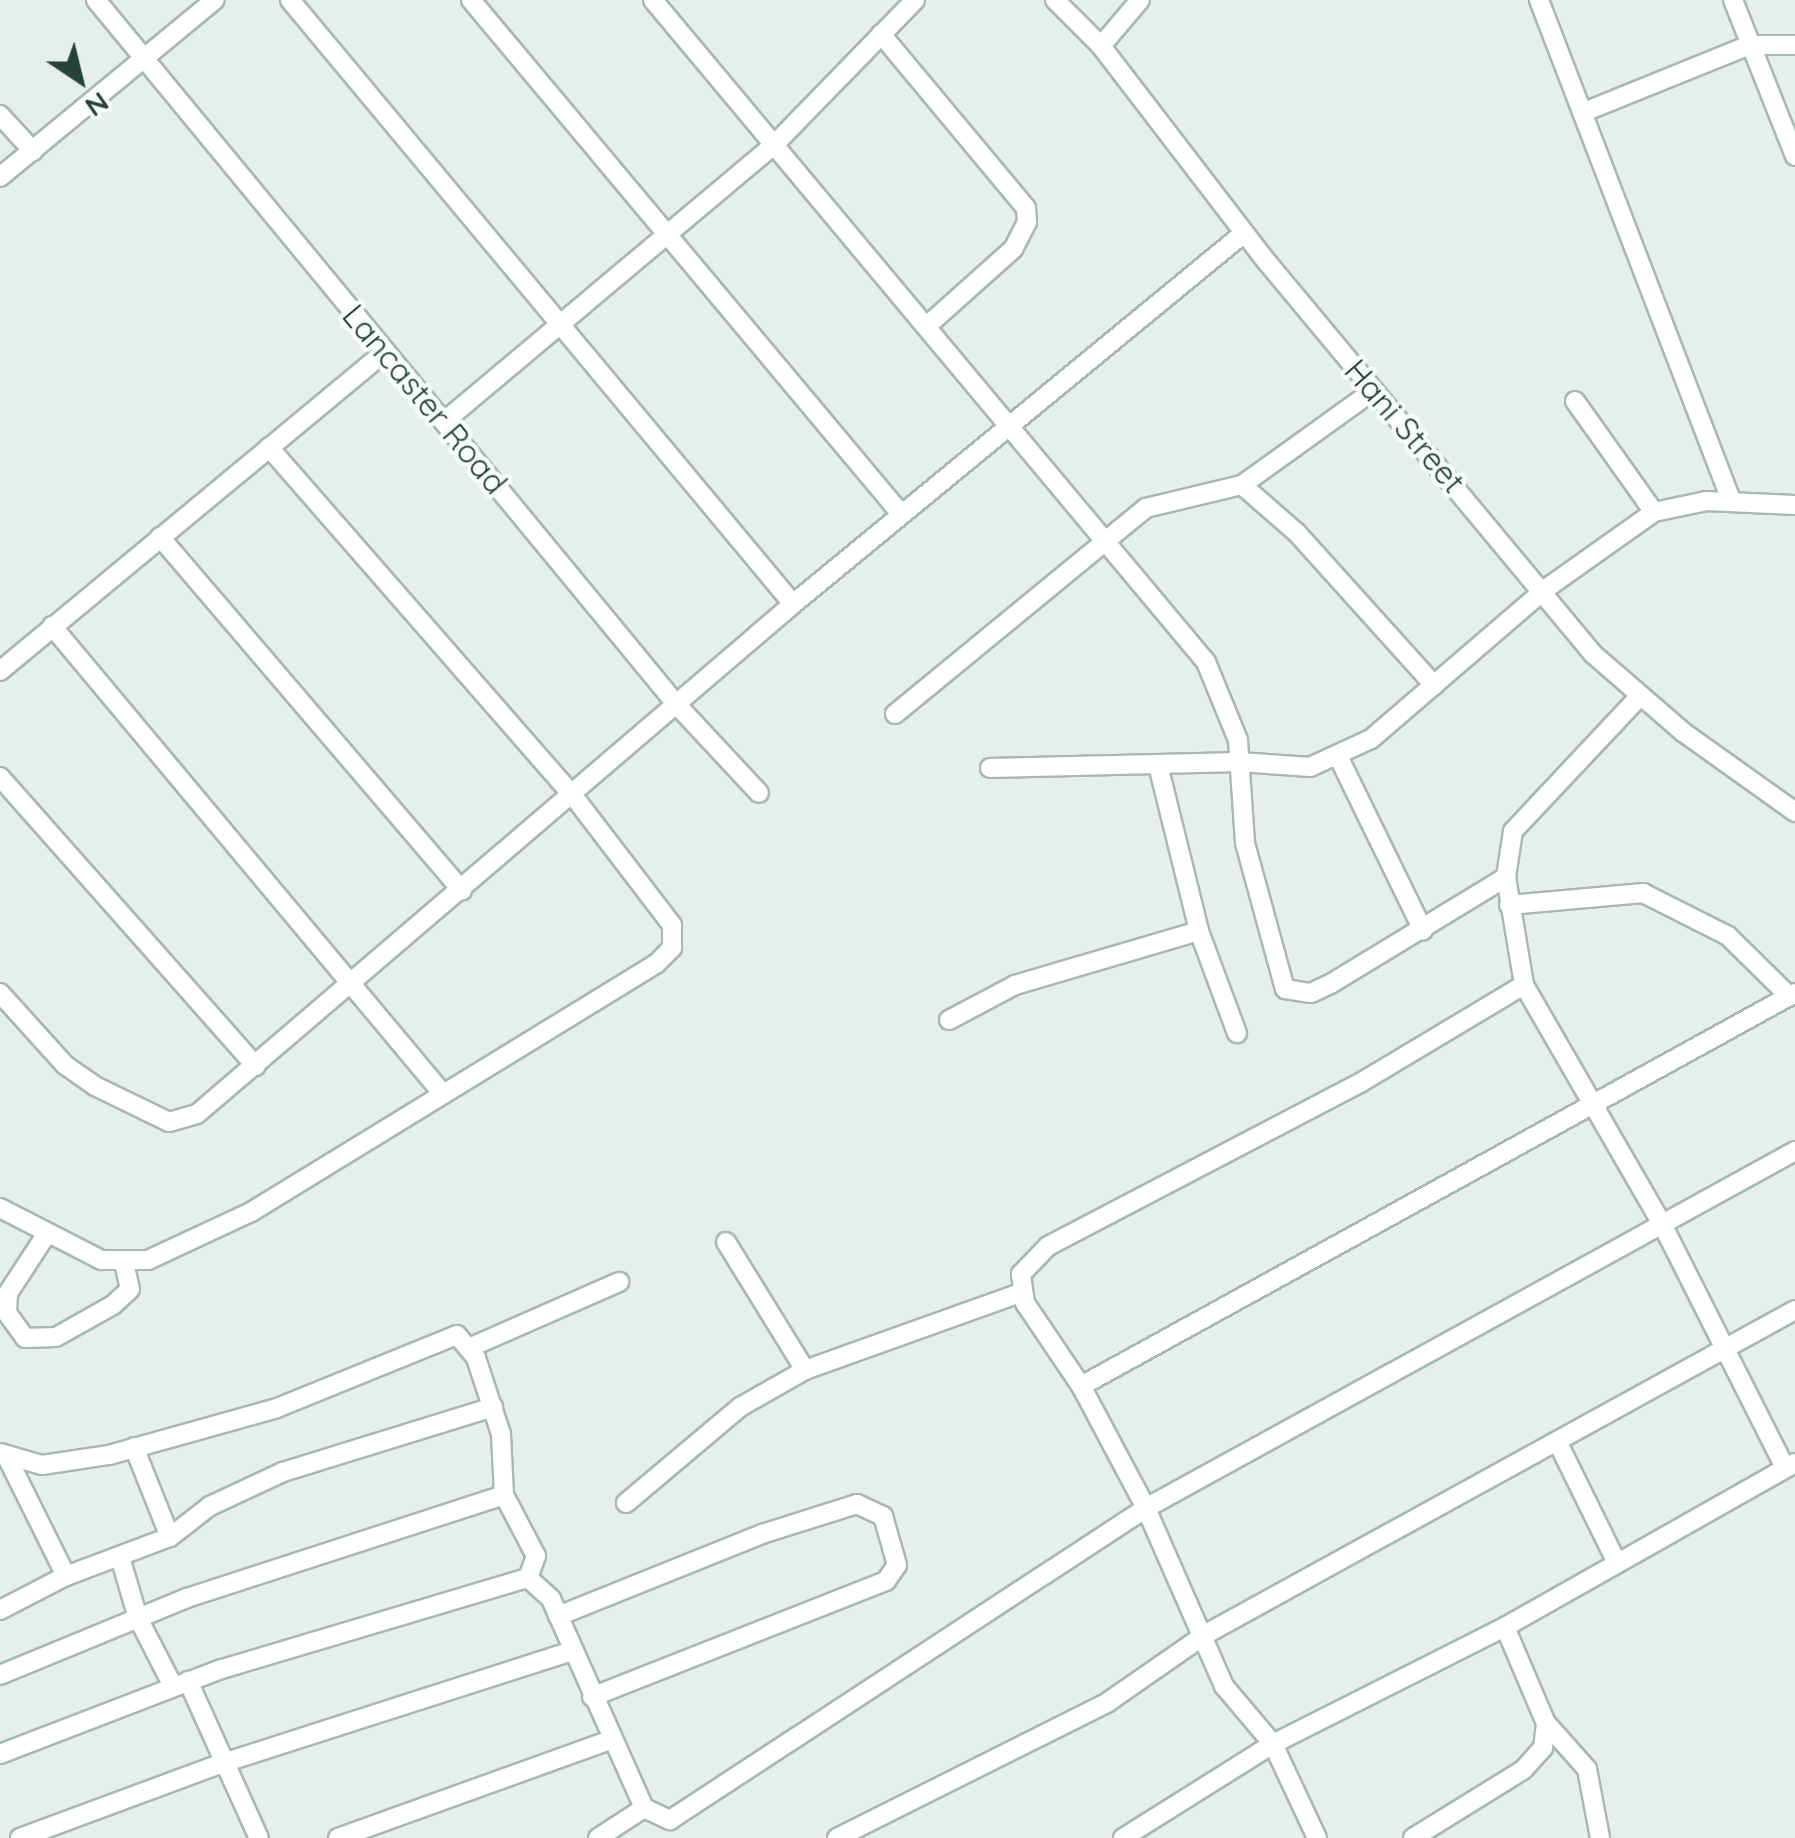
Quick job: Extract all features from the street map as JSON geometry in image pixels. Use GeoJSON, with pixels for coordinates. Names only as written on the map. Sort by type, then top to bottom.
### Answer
{"type":"FeatureCollection","features":[{"type":"Feature","properties":{"kind":"street","name":"Lancaster Road"},"geometry":{"type":"LineString","coordinates":[[96,0],[677,705],[758,793]]}},
{"type":"Feature","properties":{"kind":"street"},"geometry":{"type":"LineString","coordinates":[[0,177],[216,0]]}},
{"type":"Feature","properties":{"kind":"street"},"geometry":{"type":"LineString","coordinates":[[290,0],[563,323],[793,604]]}},
{"type":"Feature","properties":{"kind":"street"},"geometry":{"type":"LineString","coordinates":[[471,0],[901,514]]}},
{"type":"Feature","properties":{"kind":"street"},"geometry":{"type":"LineString","coordinates":[[653,0],[1206,662],[1232,720],[1240,762],[1245,843],[1285,989],[1311,993],[1506,877]]}},
{"type":"Feature","properties":{"kind":"street"},"geometry":{"type":"LineString","coordinates":[[446,420],[774,145],[914,0]]}},
{"type":"Feature","properties":{"kind":"street","name":"Hani Street"},"geometry":{"type":"LineString","coordinates":[[1055,0],[1101,46],[1244,233],[1544,590],[1593,654],[1638,697],[1795,812]]}},
{"type":"Feature","properties":{"kind":"street"},"geometry":{"type":"LineString","coordinates":[[1101,46],[1140,0]]}},
{"type":"Feature","properties":{"kind":"street"},"geometry":{"type":"LineString","coordinates":[[1538,0],[1732,500]]}},
{"type":"Feature","properties":{"kind":"street"},"geometry":{"type":"LineString","coordinates":[[1732,0],[1795,156]]}},
{"type":"Feature","properties":{"kind":"street"},"geometry":{"type":"LineString","coordinates":[[881,34],[1026,208],[1027,222],[1013,250],[928,325]]}},
{"type":"Feature","properties":{"kind":"street"},"geometry":{"type":"LineString","coordinates":[[1584,112],[1750,45],[1795,45]]}},
{"type":"Feature","properties":{"kind":"street"},"geometry":{"type":"LineString","coordinates":[[0,115],[32,151]]}},
{"type":"Feature","properties":{"kind":"street"},"geometry":{"type":"LineString","coordinates":[[0,993],[65,1065],[169,1122],[197,1114],[574,798],[793,604],[1244,233]]}},
{"type":"Feature","properties":{"kind":"street"},"geometry":{"type":"LineString","coordinates":[[0,671],[386,351]]}},
{"type":"Feature","properties":{"kind":"street"},"geometry":{"type":"LineString","coordinates":[[895,714],[1103,541],[1158,501],[1242,486],[1374,392]]}},
{"type":"Feature","properties":{"kind":"street"},"geometry":{"type":"LineString","coordinates":[[1575,402],[1654,512]]}},
{"type":"Feature","properties":{"kind":"street"},"geometry":{"type":"LineString","coordinates":[[0,1208],[46,1235],[124,1264],[148,1260],[251,1212],[672,948],[672,925],[574,798],[269,447]]}},
{"type":"Feature","properties":{"kind":"street"},"geometry":{"type":"LineString","coordinates":[[1242,486],[1297,533],[1434,685]]}},
{"type":"Feature","properties":{"kind":"street"},"geometry":{"type":"LineString","coordinates":[[990,768],[1240,762],[1292,768],[1338,756],[1384,729],[1544,590],[1654,512],[1732,500],[1795,504]]}},
{"type":"Feature","properties":{"kind":"street"},"geometry":{"type":"LineString","coordinates":[[160,537],[462,890]]}},
{"type":"Feature","properties":{"kind":"street"},"geometry":{"type":"LineString","coordinates":[[52,626],[443,1094]]}},
{"type":"Feature","properties":{"kind":"street"},"geometry":{"type":"LineString","coordinates":[[1123,1838],[1274,1744],[1505,1627],[1790,1465],[1662,1224],[1524,985],[1509,906],[1508,846],[1521,815],[1638,697]]}},
{"type":"Feature","properties":{"kind":"street"},"geometry":{"type":"LineString","coordinates":[[1338,756],[1422,930]]}},
{"type":"Feature","properties":{"kind":"street"},"geometry":{"type":"LineString","coordinates":[[1158,765],[1199,931],[1238,1034]]}},
{"type":"Feature","properties":{"kind":"street"},"geometry":{"type":"LineString","coordinates":[[0,777],[256,1066]]}},
{"type":"Feature","properties":{"kind":"street"},"geometry":{"type":"LineString","coordinates":[[1082,1386],[1792,995],[1728,936],[1643,892],[1509,906]]}},
{"type":"Feature","properties":{"kind":"street"},"geometry":{"type":"LineString","coordinates":[[950,1020],[1016,985],[1199,931]]}},
{"type":"Feature","properties":{"kind":"street"},"geometry":{"type":"LineString","coordinates":[[1317,1838],[1274,1744],[1224,1686],[1206,1634],[1146,1508],[1082,1386],[1020,1293],[1021,1274],[1048,1246],[1314,1108],[1524,985]]}},
{"type":"Feature","properties":{"kind":"street"},"geometry":{"type":"LineString","coordinates":[[0,1754],[180,1683],[509,1578],[528,1578],[546,1591],[644,1808],[670,1820],[1146,1508],[1795,1151]]}},
{"type":"Feature","properties":{"kind":"street"},"geometry":{"type":"LineString","coordinates":[[46,1235],[8,1293],[10,1321],[25,1338],[56,1337],[114,1305],[130,1289],[124,1264]]}},
{"type":"Feature","properties":{"kind":"street"},"geometry":{"type":"LineString","coordinates":[[726,1242],[805,1370]]}},
{"type":"Feature","properties":{"kind":"street"},"geometry":{"type":"LineString","coordinates":[[471,1348],[620,1282]]}},
{"type":"Feature","properties":{"kind":"street"},"geometry":{"type":"LineString","coordinates":[[626,1503],[740,1407],[805,1370],[1020,1293]]}},
{"type":"Feature","properties":{"kind":"street"},"geometry":{"type":"LineString","coordinates":[[837,1838],[1108,1702],[1206,1634],[1795,1310]]}},
{"type":"Feature","properties":{"kind":"street"},"geometry":{"type":"LineString","coordinates":[[4,1455],[64,1464],[134,1447],[277,1408],[439,1338],[457,1335],[471,1348],[493,1407],[506,1458],[504,1495],[536,1556],[528,1578]]}},
{"type":"Feature","properties":{"kind":"street"},"geometry":{"type":"LineString","coordinates":[[0,1610],[66,1576],[170,1537],[210,1506],[282,1472],[493,1407]]}},
{"type":"Feature","properties":{"kind":"street"},"geometry":{"type":"LineString","coordinates":[[1558,1443],[1616,1561]]}},
{"type":"Feature","properties":{"kind":"street"},"geometry":{"type":"LineString","coordinates":[[134,1447],[170,1537]]}},
{"type":"Feature","properties":{"kind":"street"},"geometry":{"type":"LineString","coordinates":[[4,1455],[66,1576]]}},
{"type":"Feature","properties":{"kind":"street"},"geometry":{"type":"LineString","coordinates":[[0,1675],[138,1618],[361,1537],[504,1495]]}},
{"type":"Feature","properties":{"kind":"street"},"geometry":{"type":"LineString","coordinates":[[558,1616],[762,1534],[856,1504],[884,1516],[897,1565],[886,1580],[592,1697]]}},
{"type":"Feature","properties":{"kind":"street"},"geometry":{"type":"LineString","coordinates":[[120,1557],[138,1618],[180,1683],[259,1838]]}},
{"type":"Feature","properties":{"kind":"street"},"geometry":{"type":"LineString","coordinates":[[1505,1627],[1546,1723],[1587,1770],[1600,1838]]}},
{"type":"Feature","properties":{"kind":"street"},"geometry":{"type":"LineString","coordinates":[[20,1838],[223,1762],[572,1651]]}},
{"type":"Feature","properties":{"kind":"street"},"geometry":{"type":"LineString","coordinates":[[1413,1838],[1524,1770],[1543,1748],[1546,1723]]}},
{"type":"Feature","properties":{"kind":"street"},"geometry":{"type":"LineString","coordinates":[[338,1838],[610,1740]]}},
{"type":"Feature","properties":{"kind":"street"},"geometry":{"type":"LineString","coordinates":[[611,1834],[644,1808]]}}]}
